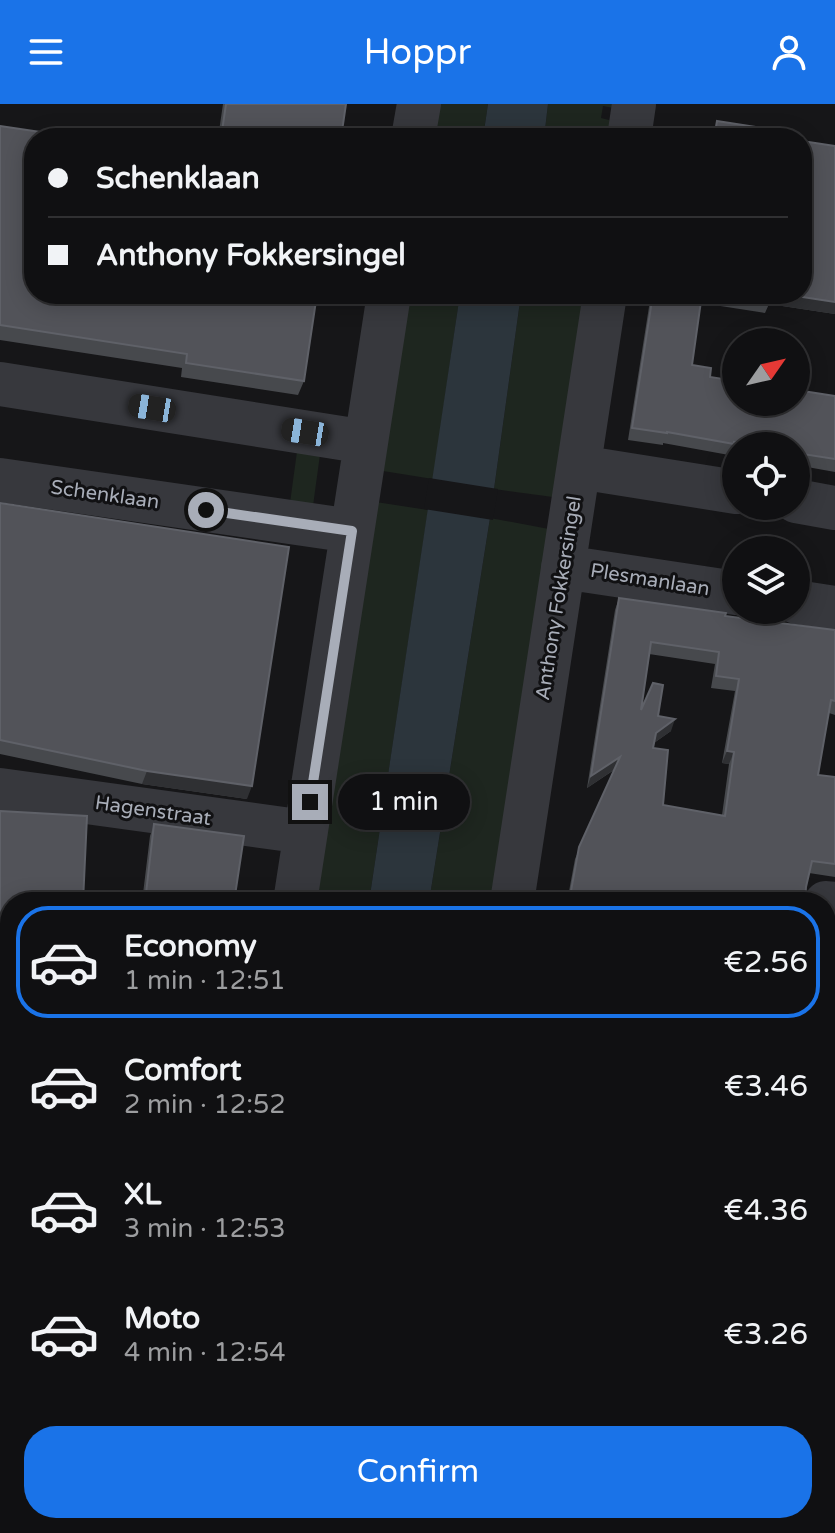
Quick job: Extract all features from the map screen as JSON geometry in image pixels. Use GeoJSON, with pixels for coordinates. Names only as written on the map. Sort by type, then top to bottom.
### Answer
{"type":"FeatureCollection","features":[{"type":"Feature","properties":{"kind":"street"},"geometry":{"type":"LineString","coordinates":[[415,128],[419,104]]}},
{"type":"Feature","properties":{"kind":"street"},"geometry":{"type":"LineString","coordinates":[[630,128],[634,104]]}},
{"type":"Feature","properties":{"kind":"street"},"geometry":{"type":"LineString","coordinates":[[296,892],[387,304]]}},
{"type":"Feature","properties":{"kind":"street","name":"Anthony Fokkersingel"},"geometry":{"type":"LineString","coordinates":[[514,892],[603,304]]}},
{"type":"Feature","properties":{"kind":"street"},"geometry":{"type":"LineString","coordinates":[[0,384],[366,442]]}},
{"type":"Feature","properties":{"kind":"street"},"geometry":{"type":"LineString","coordinates":[[579,467],[722,490]]}},
{"type":"Feature","properties":{"kind":"street","name":"Schenklaan"},"geometry":{"type":"LineString","coordinates":[[0,480],[352,531]]}},
{"type":"Feature","properties":{"kind":"street"},"geometry":{"type":"LineString","coordinates":[[810,504],[835,508]]}},
{"type":"Feature","properties":{"kind":"street","name":"Plesmanlaan"},"geometry":{"type":"LineString","coordinates":[[563,567],[722,591]]}},
{"type":"Feature","properties":{"kind":"street"},"geometry":{"type":"LineString","coordinates":[[810,604],[835,608]]}},
{"type":"Feature","properties":{"kind":"street","name":"Hagenstraat"},"geometry":{"type":"LineString","coordinates":[[0,790],[305,832]]}},
{"type":"Feature","properties":{"kind":"shaded area"},"geometry":{"type":"Polygon","coordinates":[[[433,104],[488,104],[484,128],[429,128],[433,104]]]}},
{"type":"Feature","properties":{"kind":"shaded area"},"geometry":{"type":"Polygon","coordinates":[[[488,104],[548,104],[545,128],[484,128],[488,104]]]}},
{"type":"Feature","properties":{"kind":"shaded area"},"geometry":{"type":"Polygon","coordinates":[[[548,104],[620,104],[619,109],[603,106],[601,118],[617,122],[616,128],[545,128],[548,104]]]}},
{"type":"Feature","properties":{"kind":"shaded area"},"geometry":{"type":"Polygon","coordinates":[[[403,304],[459,304],[433,479],[383,471],[403,304]]]}},
{"type":"Feature","properties":{"kind":"shaded area"},"geometry":{"type":"Polygon","coordinates":[[[459,304],[520,304],[490,518],[431,892],[370,892],[459,304]]]}},
{"type":"Feature","properties":{"kind":"shaded area"},"geometry":{"type":"Polygon","coordinates":[[[520,304],[588,304],[553,497],[494,489],[520,304]]]}},
{"type":"Feature","properties":{"kind":"shaded area"},"geometry":{"type":"Polygon","coordinates":[[[298,444],[321,447],[313,506],[290,503],[298,444]]]}},
{"type":"Feature","properties":{"kind":"shaded area"},"geometry":{"type":"Polygon","coordinates":[[[376,502],[428,510],[371,892],[311,892],[376,502]]]}},
{"type":"Feature","properties":{"kind":"shaded area"},"geometry":{"type":"Polygon","coordinates":[[[490,518],[549,529],[497,892],[431,892],[490,518]]]}},
{"type":"Feature","properties":{"kind":"pier"},"geometry":{"type":"Polygon","coordinates":[[[429,478],[498,489],[493,520],[424,509],[429,478]]]}},
{"type":"Feature","properties":{"kind":"building"},"geometry":{"type":"Polygon","coordinates":[[[226,104],[346,104],[342,128],[222,128],[226,104]]]}},
{"type":"Feature","properties":{"kind":"building"},"geometry":{"type":"Polygon","coordinates":[[[717,121],[763,128],[716,128],[717,121]]]}},
{"type":"Feature","properties":{"kind":"building"},"geometry":{"type":"Polygon","coordinates":[[[0,126],[24,130],[24,304],[316,304],[304,381],[186,363],[187,354],[0,325],[0,126]]]}},
{"type":"Feature","properties":{"kind":"building"},"geometry":{"type":"Polygon","coordinates":[[[812,143],[835,146],[835,302],[812,298],[812,143]]]}},
{"type":"Feature","properties":{"kind":"building"},"geometry":{"type":"Polygon","coordinates":[[[651,304],[701,304],[692,365],[711,368],[710,377],[722,379],[722,416],[810,416],[810,392],[835,396],[835,459],[810,455],[810,432],[722,432],[722,442],[632,428],[651,304]]]}},
{"type":"Feature","properties":{"kind":"building"},"geometry":{"type":"Polygon","coordinates":[[[0,503],[289,547],[252,786],[147,771],[0,740],[0,503]]]}},
{"type":"Feature","properties":{"kind":"building"},"geometry":{"type":"Polygon","coordinates":[[[619,598],[722,612],[722,624],[788,624],[835,630],[835,701],[831,700],[818,775],[835,777],[835,864],[812,861],[806,892],[571,892],[579,847],[620,757],[591,776],[619,598]],[[651,642],[641,710],[653,683],[663,685],[658,716],[675,719],[656,733],[653,748],[668,750],[663,805],[725,816],[734,752],[727,751],[739,679],[716,676],[719,652],[651,642]]]}},
{"type":"Feature","properties":{"kind":"building"},"geometry":{"type":"Polygon","coordinates":[[[0,811],[87,816],[83,892],[0,892],[0,811]]]}},
{"type":"Feature","properties":{"kind":"building"},"geometry":{"type":"Polygon","coordinates":[[[154,824],[244,836],[236,892],[146,892],[154,824]]]}},
{"type":"Feature","properties":{"kind":"route"},"geometry":{"type":"LineString","coordinates":[[206,510],[352,531],[310,802]]}}]}
